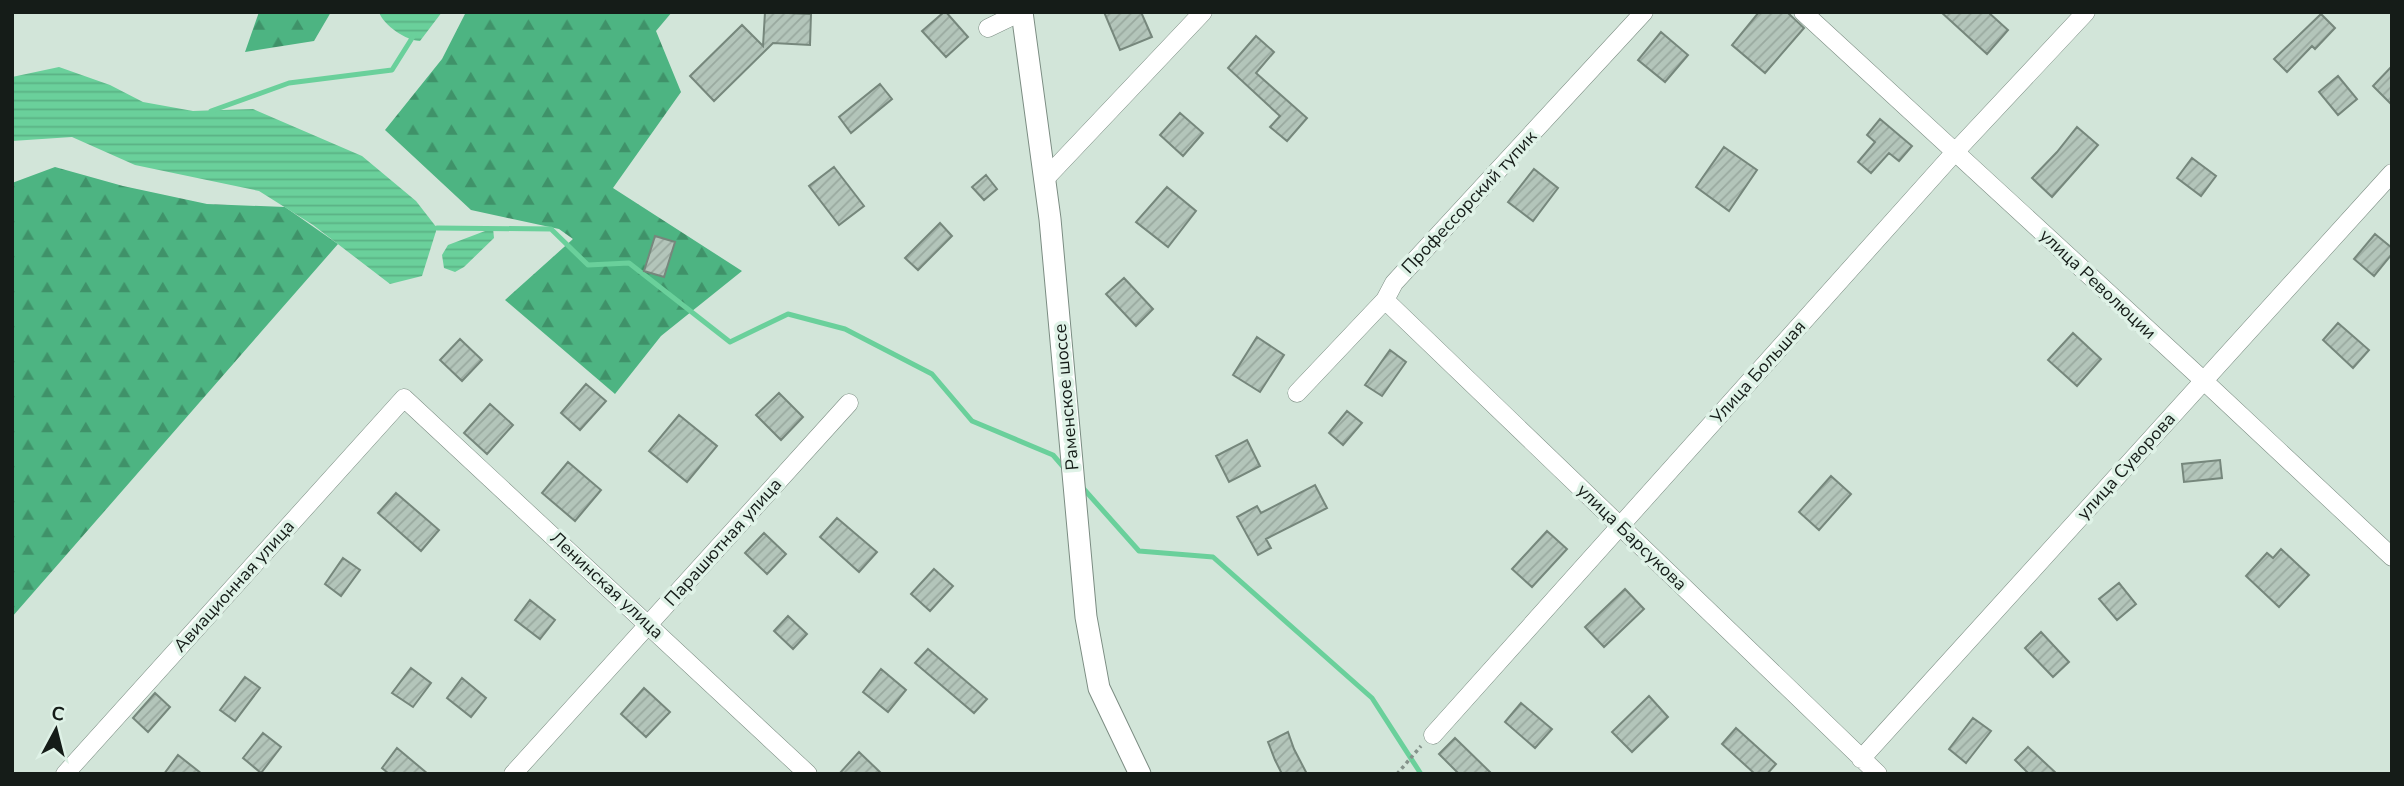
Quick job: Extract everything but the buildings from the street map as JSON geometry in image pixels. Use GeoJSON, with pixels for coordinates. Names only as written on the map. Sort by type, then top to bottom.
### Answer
{"type":"FeatureCollection","features":[{"type":"Feature","properties":{"kind":"main road","name":"Раменское шоссе"},"geometry":{"type":"LineString","coordinates":[[1022,12],[1044,180],[1086,617],[1099,688],[1140,774]]}},
{"type":"Feature","properties":{"kind":"street"},"geometry":{"type":"LineString","coordinates":[[988,28],[1022,12]]}},
{"type":"Feature","properties":{"kind":"street"},"geometry":{"type":"LineString","coordinates":[[1044,180],[1203,12]]}},
{"type":"Feature","properties":{"kind":"street","name":"Профессорский тупик"},"geometry":{"type":"LineString","coordinates":[[1297,393],[1385,300],[1394,283],[1644,12]]}},
{"type":"Feature","properties":{"kind":"street","name":"улица Революции"},"geometry":{"type":"LineString","coordinates":[[1803,12],[2204,380],[2392,557]]}},
{"type":"Feature","properties":{"kind":"street","name":"Улица Большая"},"geometry":{"type":"LineString","coordinates":[[1433,734],[1955,152],[2086,12]]}},
{"type":"Feature","properties":{"kind":"street","name":"улица Суворова"},"geometry":{"type":"LineString","coordinates":[[1861,759],[2392,173]]}},
{"type":"Feature","properties":{"kind":"street","name":"улица Барсукова"},"geometry":{"type":"LineString","coordinates":[[1385,300],[1878,774]]}},
{"type":"Feature","properties":{"kind":"street","name":"Ленинская улица"},"geometry":{"type":"LineString","coordinates":[[404,398],[808,774]]}},
{"type":"Feature","properties":{"kind":"street","name":"Авиационная улица"},"geometry":{"type":"LineString","coordinates":[[67,773],[404,398]]}},
{"type":"Feature","properties":{"kind":"street","name":"Парашютная улица"},"geometry":{"type":"LineString","coordinates":[[513,774],[849,404]]}},
{"type":"Feature","properties":{"kind":"path"},"geometry":{"type":"LineString","coordinates":[[1397,774],[1433,734]]}},
{"type":"Feature","properties":{"kind":"green space"},"geometry":{"type":"Polygon","coordinates":[[[259,12],[331,12],[314,41],[245,52],[259,12]]]}},
{"type":"Feature","properties":{"kind":"green space"},"geometry":{"type":"Polygon","coordinates":[[[466,12],[672,12],[656,31],[681,92],[613,188],[742,271],[661,336],[615,394],[505,300],[573,239],[559,229],[471,210],[385,130],[442,59],[466,12]]]}},
{"type":"Feature","properties":{"kind":"green space"},"geometry":{"type":"Polygon","coordinates":[[[55,167],[123,186],[207,204],[285,207],[338,244],[12,617],[12,183],[55,167]]]}},
{"type":"Feature","properties":{"kind":"shaded area"},"geometry":{"type":"Polygon","coordinates":[[[379,12],[442,12],[420,41],[396,31],[385,22],[379,12]]]}},
{"type":"Feature","properties":{"kind":"shaded area"},"geometry":{"type":"Polygon","coordinates":[[[59,67],[110,85],[143,102],[193,111],[253,109],[362,156],[416,201],[437,228],[422,276],[390,284],[313,225],[259,191],[135,165],[72,137],[12,141],[12,77],[59,67]]]}},
{"type":"Feature","properties":{"kind":"shaded area"},"geometry":{"type":"Polygon","coordinates":[[[493,228],[494,238],[464,267],[455,272],[444,268],[442,255],[448,245],[493,228]]]}},
{"type":"Feature","properties":{"kind":"waterway"},"geometry":{"type":"LineString","coordinates":[[211,111],[289,83],[392,70],[414,35]]}},
{"type":"Feature","properties":{"kind":"waterway"},"geometry":{"type":"LineString","coordinates":[[437,228],[551,229],[588,265],[629,263],[730,342],[788,314],[845,329],[932,374],[972,421],[1053,455],[1066,470]]}},
{"type":"Feature","properties":{"kind":"waterway"},"geometry":{"type":"LineString","coordinates":[[1082,487],[1139,551],[1213,557],[1372,698],[1421,774]]}}]}
